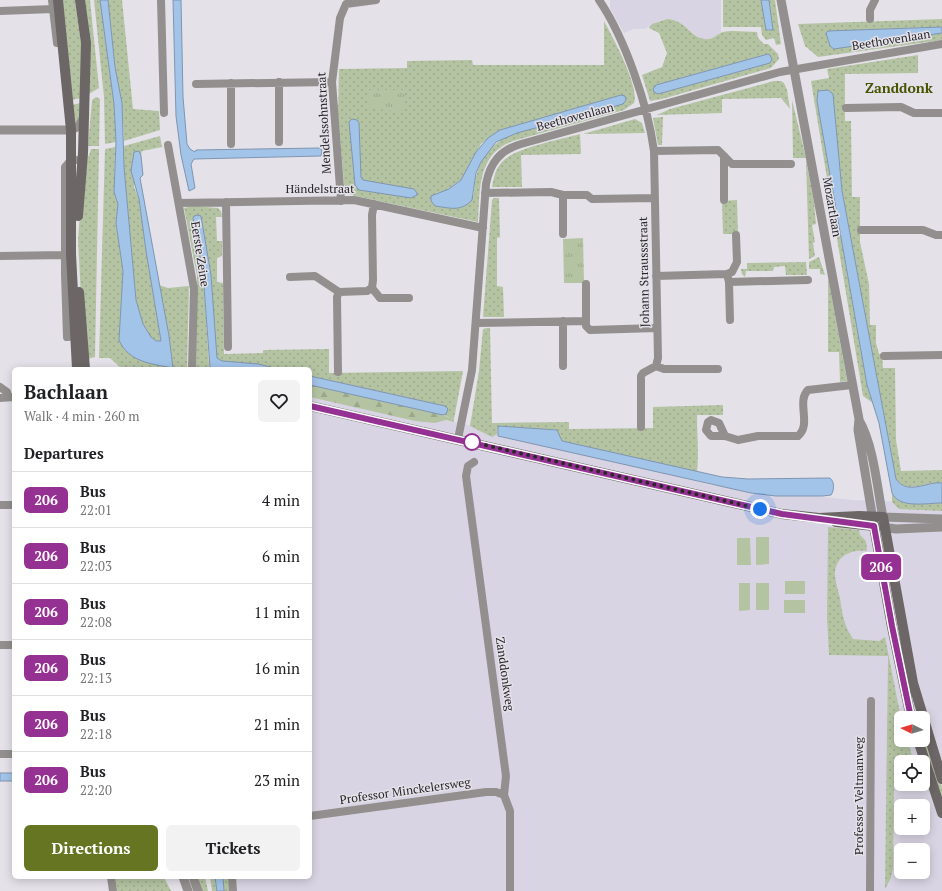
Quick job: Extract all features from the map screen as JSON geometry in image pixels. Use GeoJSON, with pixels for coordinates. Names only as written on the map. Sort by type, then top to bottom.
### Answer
{"type":"FeatureCollection","features":[{"type":"Feature","properties":{"kind":"main road"},"geometry":{"type":"LineString","coordinates":[[77,367],[79,336],[76,236],[84,116],[86,42],[80,0]]}},
{"type":"Feature","properties":{"kind":"main road"},"geometry":{"type":"LineString","coordinates":[[56,5],[68,95],[78,216]]}},
{"type":"Feature","properties":{"kind":"main road"},"geometry":{"type":"LineString","coordinates":[[74,160],[71,254],[79,336],[85,367]]}},
{"type":"Feature","properties":{"kind":"main road"},"geometry":{"type":"LineString","coordinates":[[312,406],[768,511],[818,518],[878,522]]}},
{"type":"Feature","properties":{"kind":"main road"},"geometry":{"type":"LineString","coordinates":[[878,522],[892,626],[910,711]]}},
{"type":"Feature","properties":{"kind":"main road"},"geometry":{"type":"LineString","coordinates":[[878,522],[913,683],[942,779]]}},
{"type":"Feature","properties":{"kind":"main road"},"geometry":{"type":"LineString","coordinates":[[920,747],[942,813]]}},
{"type":"Feature","properties":{"kind":"street"},"geometry":{"type":"LineString","coordinates":[[52,0],[56,5]]}},
{"type":"Feature","properties":{"kind":"street"},"geometry":{"type":"LineString","coordinates":[[161,0],[164,112]]}},
{"type":"Feature","properties":{"kind":"street","name":"Mendelssohnstraat"},"geometry":{"type":"LineString","coordinates":[[341,200],[332,82],[340,18],[346,2],[376,0]]}},
{"type":"Feature","properties":{"kind":"street"},"geometry":{"type":"LineString","coordinates":[[599,0],[631,64],[645,110]]}},
{"type":"Feature","properties":{"kind":"street","name":"Mozartlaan"},"geometry":{"type":"LineString","coordinates":[[781,0],[858,419],[858,430],[878,522]]}},
{"type":"Feature","properties":{"kind":"street"},"geometry":{"type":"LineString","coordinates":[[870,19],[870,10],[876,0]]}},
{"type":"Feature","properties":{"kind":"street"},"geometry":{"type":"LineString","coordinates":[[0,10],[56,5]]}},
{"type":"Feature","properties":{"kind":"street","name":"Beethovenlaan"},"geometry":{"type":"LineString","coordinates":[[458,439],[470,388],[488,171],[492,163],[501,154],[512,147],[794,69],[942,44]]}},
{"type":"Feature","properties":{"kind":"street"},"geometry":{"type":"LineString","coordinates":[[279,82],[279,142]]}},
{"type":"Feature","properties":{"kind":"street"},"geometry":{"type":"LineString","coordinates":[[196,84],[332,82]]}},
{"type":"Feature","properties":{"kind":"street"},"geometry":{"type":"LineString","coordinates":[[231,83],[231,144]]}},
{"type":"Feature","properties":{"kind":"street"},"geometry":{"type":"LineString","coordinates":[[846,108],[901,107],[914,113],[942,113]]}},
{"type":"Feature","properties":{"kind":"street","name":"Johann Straussstraat"},"geometry":{"type":"LineString","coordinates":[[645,110],[652,135],[654,151],[658,358],[656,366]]}},
{"type":"Feature","properties":{"kind":"street"},"geometry":{"type":"LineString","coordinates":[[0,130],[71,130],[79,126],[84,116]]}},
{"type":"Feature","properties":{"kind":"street","name":"Eerste Zeine"},"geometry":{"type":"LineString","coordinates":[[168,145],[194,289],[192,367]]}},
{"type":"Feature","properties":{"kind":"street"},"geometry":{"type":"LineString","coordinates":[[654,151],[718,150],[732,164],[791,164]]}},
{"type":"Feature","properties":{"kind":"street"},"geometry":{"type":"LineString","coordinates":[[724,156],[724,200]]}},
{"type":"Feature","properties":{"kind":"street"},"geometry":{"type":"LineString","coordinates":[[74,160],[65,167],[67,336],[79,336]]}},
{"type":"Feature","properties":{"kind":"street"},"geometry":{"type":"LineString","coordinates":[[486,193],[551,192],[563,195],[587,195],[592,199],[655,198]]}},
{"type":"Feature","properties":{"kind":"street"},"geometry":{"type":"LineString","coordinates":[[563,195],[563,234]]}},
{"type":"Feature","properties":{"kind":"street","name":"Händelstraat"},"geometry":{"type":"LineString","coordinates":[[179,203],[354,200],[483,228]]}},
{"type":"Feature","properties":{"kind":"street"},"geometry":{"type":"LineString","coordinates":[[226,202],[228,347]]}},
{"type":"Feature","properties":{"kind":"street"},"geometry":{"type":"LineString","coordinates":[[290,277],[315,276],[339,292],[366,291],[372,288],[374,280],[372,215],[374,204]]}},
{"type":"Feature","properties":{"kind":"street"},"geometry":{"type":"LineString","coordinates":[[861,230],[923,230],[936,235],[942,235]]}},
{"type":"Feature","properties":{"kind":"street"},"geometry":{"type":"LineString","coordinates":[[730,320],[728,278],[737,262],[736,235]]}},
{"type":"Feature","properties":{"kind":"street"},"geometry":{"type":"LineString","coordinates":[[0,256],[65,255]]}},
{"type":"Feature","properties":{"kind":"street"},"geometry":{"type":"LineString","coordinates":[[656,276],[808,280]]}},
{"type":"Feature","properties":{"kind":"street"},"geometry":{"type":"LineString","coordinates":[[586,284],[586,324],[590,330],[657,328]]}},
{"type":"Feature","properties":{"kind":"street"},"geometry":{"type":"LineString","coordinates":[[372,288],[380,298],[409,298]]}},
{"type":"Feature","properties":{"kind":"street"},"geometry":{"type":"LineString","coordinates":[[338,372],[337,297],[339,292]]}},
{"type":"Feature","properties":{"kind":"street"},"geometry":{"type":"LineString","coordinates":[[563,321],[563,366]]}},
{"type":"Feature","properties":{"kind":"street"},"geometry":{"type":"LineString","coordinates":[[476,323],[563,321],[586,324]]}},
{"type":"Feature","properties":{"kind":"street"},"geometry":{"type":"LineString","coordinates":[[884,356],[942,355]]}},
{"type":"Feature","properties":{"kind":"street"},"geometry":{"type":"LineString","coordinates":[[641,427],[641,376],[643,373],[656,366],[664,369],[718,369]]}},
{"type":"Feature","properties":{"kind":"street"},"geometry":{"type":"LineString","coordinates":[[724,436],[738,440],[758,436],[798,436],[802,433],[804,427],[804,397],[808,390],[852,386]]}},
{"type":"Feature","properties":{"kind":"street"},"geometry":{"type":"LineString","coordinates":[[0,387],[7,392],[7,398]]}},
{"type":"Feature","properties":{"kind":"street","name":"Zanddonkweg"},"geometry":{"type":"LineString","coordinates":[[474,462],[468,466],[466,476],[506,776],[504,795],[510,811],[510,891]]}},
{"type":"Feature","properties":{"kind":"street"},"geometry":{"type":"LineString","coordinates":[[0,505],[12,505]]}},
{"type":"Feature","properties":{"kind":"street"},"geometry":{"type":"LineString","coordinates":[[878,522],[942,519]]}},
{"type":"Feature","properties":{"kind":"street"},"geometry":{"type":"LineString","coordinates":[[878,522],[942,527]]}},
{"type":"Feature","properties":{"kind":"street"},"geometry":{"type":"LineString","coordinates":[[0,646],[12,645]]}},
{"type":"Feature","properties":{"kind":"street","name":"Professor Veltmanweg"},"geometry":{"type":"LineString","coordinates":[[870,891],[871,701]]}},
{"type":"Feature","properties":{"kind":"street"},"geometry":{"type":"LineString","coordinates":[[0,754],[12,754]]}},
{"type":"Feature","properties":{"kind":"street","name":"Professor Minckelersweg"},"geometry":{"type":"LineString","coordinates":[[312,816],[486,792],[496,792],[504,795]]}},
{"type":"Feature","properties":{"kind":"street"},"geometry":{"type":"LineString","coordinates":[[111,879],[113,891]]}},
{"type":"Feature","properties":{"kind":"street"},"geometry":{"type":"LineString","coordinates":[[185,879],[188,891]]}},
{"type":"Feature","properties":{"kind":"street"},"geometry":{"type":"LineString","coordinates":[[194,879],[198,891]]}},
{"type":"Feature","properties":{"kind":"street"},"geometry":{"type":"LineString","coordinates":[[232,879],[233,891]]}},
{"type":"Feature","properties":{"kind":"shaded area"},"geometry":{"type":"Polygon","coordinates":[[[610,0],[721,0],[721,32],[712,39],[705,40],[697,36],[679,22],[671,19],[659,21],[645,29],[634,29],[624,33],[610,8],[610,0]]]}},
{"type":"Feature","properties":{"kind":"shaded area"},"geometry":{"type":"Polygon","coordinates":[[[312,391],[492,430],[710,485],[852,500],[942,503],[942,891],[225,891],[223,879],[312,879],[312,391]]]}},
{"type":"Feature","properties":{"kind":"green space"},"geometry":{"type":"Polygon","coordinates":[[[60,0],[75,0],[82,50],[82,98],[71,100],[60,0]]]}},
{"type":"Feature","properties":{"kind":"green space"},"geometry":{"type":"Polygon","coordinates":[[[81,0],[90,0],[99,88],[89,94],[81,0]]]}},
{"type":"Feature","properties":{"kind":"green space"},"geometry":{"type":"Polygon","coordinates":[[[94,0],[100,0],[114,104],[116,142],[105,144],[104,97],[94,0]]]}},
{"type":"Feature","properties":{"kind":"green space"},"geometry":{"type":"Polygon","coordinates":[[[108,0],[122,0],[133,109],[159,111],[160,130],[124,141],[122,103],[115,67],[108,0]]]}},
{"type":"Feature","properties":{"kind":"green space"},"geometry":{"type":"Polygon","coordinates":[[[723,0],[761,0],[768,31],[773,29],[769,0],[775,0],[781,44],[776,45],[774,38],[766,40],[762,35],[761,27],[723,27],[723,0]]]}},
{"type":"Feature","properties":{"kind":"green space"},"geometry":{"type":"Polygon","coordinates":[[[667,19],[673,20],[679,22],[695,35],[704,39],[712,38],[727,31],[757,32],[758,38],[764,44],[768,44],[778,54],[779,59],[771,68],[662,99],[650,101],[642,75],[662,67],[667,53],[659,33],[649,28],[652,24],[667,19]],[[768,54],[656,85],[658,94],[770,63],[770,55],[768,54]]]}},
{"type":"Feature","properties":{"kind":"green space"},"geometry":{"type":"Polygon","coordinates":[[[942,19],[942,27],[829,31],[826,33],[830,46],[834,49],[942,33],[942,40],[818,57],[805,46],[798,24],[942,19]]]}},
{"type":"Feature","properties":{"kind":"green space"},"geometry":{"type":"Polygon","coordinates":[[[604,21],[619,49],[629,74],[635,95],[634,103],[624,110],[513,141],[501,147],[487,164],[483,174],[480,186],[478,222],[347,193],[344,184],[338,112],[339,69],[407,68],[407,61],[472,60],[473,65],[604,65],[604,21]],[[623,95],[500,130],[481,144],[461,180],[444,192],[435,193],[474,195],[478,169],[486,154],[498,142],[506,137],[623,95]]]}},
{"type":"Feature","properties":{"kind":"green space"},"geometry":{"type":"Polygon","coordinates":[[[918,55],[918,73],[845,74],[845,121],[851,121],[852,197],[860,197],[860,242],[869,284],[870,325],[876,325],[876,343],[879,354],[882,354],[883,368],[895,368],[896,440],[901,471],[942,470],[942,483],[912,487],[901,484],[896,479],[842,191],[833,94],[817,93],[817,101],[867,385],[873,403],[863,396],[811,81],[829,78],[827,69],[918,55]]]}},
{"type":"Feature","properties":{"kind":"green space"},"geometry":{"type":"Polygon","coordinates":[[[774,81],[781,81],[784,83],[787,90],[790,109],[781,98],[722,99],[722,113],[657,115],[670,109],[774,81]]]}},
{"type":"Feature","properties":{"kind":"green space"},"geometry":{"type":"Polygon","coordinates":[[[368,90],[405,90],[405,112],[368,108],[368,90]]]}},
{"type":"Feature","properties":{"kind":"green space"},"geometry":{"type":"Polygon","coordinates":[[[96,97],[100,99],[99,146],[88,146],[92,100],[96,97]]]}},
{"type":"Feature","properties":{"kind":"green space"},"geometry":{"type":"Polygon","coordinates":[[[792,100],[806,158],[793,158],[792,100]]]}},
{"type":"Feature","properties":{"kind":"green space"},"geometry":{"type":"Polygon","coordinates":[[[81,103],[79,116],[76,123],[73,124],[71,105],[81,103]]]}},
{"type":"Feature","properties":{"kind":"green space"},"geometry":{"type":"Polygon","coordinates":[[[663,117],[662,145],[658,145],[653,118],[663,117]]]}},
{"type":"Feature","properties":{"kind":"green space"},"geometry":{"type":"Polygon","coordinates":[[[635,119],[642,123],[645,133],[583,134],[635,119]]]}},
{"type":"Feature","properties":{"kind":"green space"},"geometry":{"type":"Polygon","coordinates":[[[580,134],[581,154],[521,155],[522,187],[492,187],[497,169],[504,160],[510,156],[551,141],[580,134]]]}},
{"type":"Feature","properties":{"kind":"green space"},"geometry":{"type":"Polygon","coordinates":[[[160,136],[162,147],[142,151],[141,156],[138,151],[134,187],[139,199],[161,341],[156,341],[151,337],[143,324],[136,300],[124,167],[124,146],[160,136]]]}},
{"type":"Feature","properties":{"kind":"green space"},"geometry":{"type":"Polygon","coordinates":[[[115,147],[114,192],[118,204],[116,223],[123,271],[119,340],[171,367],[120,367],[110,358],[99,358],[105,149],[115,147]]]}},
{"type":"Feature","properties":{"kind":"green space"},"geometry":{"type":"Polygon","coordinates":[[[91,149],[99,149],[95,357],[87,359],[82,316],[78,240],[84,156],[89,156],[91,149]]]}},
{"type":"Feature","properties":{"kind":"green space"},"geometry":{"type":"Polygon","coordinates":[[[806,160],[814,202],[816,224],[812,225],[815,242],[813,243],[815,256],[809,259],[806,160]]]}},
{"type":"Feature","properties":{"kind":"green space"},"geometry":{"type":"Polygon","coordinates":[[[494,198],[499,198],[500,237],[497,238],[497,286],[503,287],[504,317],[483,317],[492,200],[494,198]]]}},
{"type":"Feature","properties":{"kind":"green space"},"geometry":{"type":"Polygon","coordinates":[[[737,200],[738,234],[723,234],[722,201],[737,200]]]}},
{"type":"Feature","properties":{"kind":"green space"},"geometry":{"type":"Polygon","coordinates":[[[193,206],[218,208],[221,211],[222,217],[216,217],[217,241],[222,241],[222,256],[217,258],[217,282],[223,283],[224,354],[263,353],[263,350],[329,349],[329,373],[463,371],[454,419],[443,415],[445,415],[445,406],[312,376],[312,367],[270,367],[258,364],[219,361],[216,356],[211,275],[201,216],[193,218],[203,273],[210,367],[196,367],[197,276],[184,208],[193,206]]]}},
{"type":"Feature","properties":{"kind":"green space"},"geometry":{"type":"Polygon","coordinates":[[[583,238],[584,283],[564,283],[563,239],[583,238]]]}},
{"type":"Feature","properties":{"kind":"green space"},"geometry":{"type":"Polygon","coordinates":[[[819,257],[825,275],[820,274],[820,269],[809,269],[809,262],[819,257]]]}},
{"type":"Feature","properties":{"kind":"green space"},"geometry":{"type":"Polygon","coordinates":[[[806,262],[807,275],[786,275],[785,266],[774,267],[773,271],[746,271],[745,277],[742,274],[741,269],[747,269],[747,263],[806,262]]]}},
{"type":"Feature","properties":{"kind":"green space"},"geometry":{"type":"Polygon","coordinates":[[[828,276],[847,381],[840,382],[839,352],[828,352],[828,276]]]}},
{"type":"Feature","properties":{"kind":"green space"},"geometry":{"type":"Polygon","coordinates":[[[159,285],[168,288],[189,286],[187,367],[173,367],[169,336],[159,285]]]}},
{"type":"Feature","properties":{"kind":"green space"},"geometry":{"type":"Polygon","coordinates":[[[490,328],[492,423],[569,422],[569,429],[653,428],[653,407],[723,405],[723,415],[697,415],[697,472],[562,441],[557,430],[498,426],[497,434],[492,437],[470,426],[479,371],[483,329],[490,328]]]}},
{"type":"Feature","properties":{"kind":"green space"},"geometry":{"type":"Polygon","coordinates":[[[312,385],[439,414],[454,419],[454,422],[446,420],[435,423],[415,421],[312,397],[312,385]]]}},
{"type":"Feature","properties":{"kind":"green space"},"geometry":{"type":"Polygon","coordinates":[[[892,493],[896,498],[907,503],[942,503],[942,511],[899,509],[892,502],[892,493]]]}},
{"type":"Feature","properties":{"kind":"green space"},"geometry":{"type":"Polygon","coordinates":[[[828,527],[859,530],[860,535],[866,541],[867,551],[856,551],[846,554],[838,562],[835,573],[845,624],[853,639],[879,641],[885,637],[900,711],[894,711],[894,747],[909,747],[912,755],[894,755],[893,867],[891,878],[885,889],[888,656],[829,655],[827,618],[828,527]]]}},
{"type":"Feature","properties":{"kind":"green space"},"geometry":{"type":"Polygon","coordinates":[[[756,537],[769,537],[769,564],[756,565],[756,537]]]}},
{"type":"Feature","properties":{"kind":"green space"},"geometry":{"type":"Polygon","coordinates":[[[737,538],[750,538],[751,565],[737,565],[737,538]]]}},
{"type":"Feature","properties":{"kind":"green space"},"geometry":{"type":"Polygon","coordinates":[[[785,581],[805,581],[805,594],[785,594],[785,581]]]}},
{"type":"Feature","properties":{"kind":"green space"},"geometry":{"type":"Polygon","coordinates":[[[739,583],[750,583],[750,610],[739,611],[739,583]]]}},
{"type":"Feature","properties":{"kind":"green space"},"geometry":{"type":"Polygon","coordinates":[[[756,583],[769,583],[769,610],[756,610],[756,583]]]}},
{"type":"Feature","properties":{"kind":"green space"},"geometry":{"type":"Polygon","coordinates":[[[784,600],[805,600],[805,613],[784,613],[784,600]]]}},
{"type":"Feature","properties":{"kind":"green space"},"geometry":{"type":"Polygon","coordinates":[[[925,747],[929,747],[942,787],[942,801],[930,762],[930,755],[928,755],[925,747]]]}},
{"type":"Feature","properties":{"kind":"green space"},"geometry":{"type":"Polygon","coordinates":[[[115,879],[165,879],[171,891],[117,891],[115,879]]]}},
{"type":"Feature","properties":{"kind":"green space"},"geometry":{"type":"Polygon","coordinates":[[[198,879],[205,879],[208,891],[201,891],[198,879]]]}},
{"type":"Feature","properties":{"kind":"green space"},"geometry":{"type":"Polygon","coordinates":[[[210,879],[215,879],[217,891],[212,891],[210,879]]]}},
{"type":"Feature","properties":{"kind":"green space"},"geometry":{"type":"Polygon","coordinates":[[[223,879],[228,879],[230,891],[224,891],[223,879]]]}},
{"type":"Feature","properties":{"kind":"water"},"geometry":{"type":"Polygon","coordinates":[[[100,0],[108,0],[115,67],[122,103],[124,167],[136,300],[143,324],[151,337],[156,341],[161,341],[139,199],[131,171],[134,152],[139,151],[143,175],[140,178],[169,336],[173,367],[142,361],[128,353],[119,340],[123,271],[116,223],[118,204],[114,192],[116,142],[114,104],[100,0]]]}},
{"type":"Feature","properties":{"kind":"water"},"geometry":{"type":"Polygon","coordinates":[[[173,0],[181,0],[183,97],[187,144],[190,149],[195,152],[196,150],[319,148],[322,150],[321,156],[194,159],[191,164],[195,188],[189,191],[181,155],[176,116],[173,0]]]}},
{"type":"Feature","properties":{"kind":"water"},"geometry":{"type":"Polygon","coordinates":[[[761,0],[769,0],[773,30],[766,30],[761,0]]]}},
{"type":"Feature","properties":{"kind":"water"},"geometry":{"type":"Polygon","coordinates":[[[942,27],[942,33],[834,49],[830,46],[826,33],[828,31],[942,27]]]}},
{"type":"Feature","properties":{"kind":"water"},"geometry":{"type":"Polygon","coordinates":[[[768,54],[772,59],[770,63],[658,94],[654,92],[653,89],[656,85],[768,54]]]}},
{"type":"Feature","properties":{"kind":"water"},"geometry":{"type":"Polygon","coordinates":[[[828,90],[833,94],[842,191],[896,479],[906,487],[918,487],[942,483],[942,503],[907,503],[896,498],[892,493],[879,423],[867,385],[817,101],[818,91],[828,90]]]}},
{"type":"Feature","properties":{"kind":"water"},"geometry":{"type":"Polygon","coordinates":[[[621,95],[625,96],[626,100],[623,104],[517,133],[496,142],[481,162],[476,173],[472,200],[468,204],[459,208],[450,208],[435,206],[431,201],[431,196],[449,189],[461,180],[476,152],[488,138],[500,130],[621,95]]]}},
{"type":"Feature","properties":{"kind":"water"},"geometry":{"type":"Polygon","coordinates":[[[352,119],[357,120],[359,123],[361,177],[363,180],[414,189],[417,195],[411,198],[359,190],[355,185],[349,122],[352,119]]]}},
{"type":"Feature","properties":{"kind":"water"},"geometry":{"type":"Polygon","coordinates":[[[194,216],[201,216],[211,275],[217,358],[222,361],[258,364],[270,367],[210,367],[203,273],[193,218],[194,216]]]}},
{"type":"Feature","properties":{"kind":"water"},"geometry":{"type":"Polygon","coordinates":[[[312,376],[445,406],[448,409],[446,414],[443,415],[312,385],[312,376]]]}},
{"type":"Feature","properties":{"kind":"water"},"geometry":{"type":"Polygon","coordinates":[[[498,426],[557,430],[562,441],[722,477],[748,479],[830,478],[833,482],[833,491],[831,495],[823,496],[776,496],[751,493],[498,436],[498,426]]]}},
{"type":"Feature","properties":{"kind":"water"},"geometry":{"type":"Polygon","coordinates":[[[0,773],[12,773],[12,781],[0,781],[0,773]]]}},
{"type":"Feature","properties":{"kind":"water"},"geometry":{"type":"Polygon","coordinates":[[[215,879],[223,879],[224,891],[217,891],[215,879]]]}},
{"type":"Feature","properties":{"kind":"bus line","name":"206"},"geometry":{"type":"LineString","coordinates":[[312,406],[782,514],[798,517],[818,518],[828,522],[874,526],[909,711]]}},
{"type":"Feature","properties":{"kind":"district","name":"Zanddonk"},"geometry":{"type":"Point","coordinates":[899,88]}},
{"type":"Feature","properties":{"kind":"route"},"geometry":{"type":"LineString","coordinates":[[472,442],[760,509]]}}]}
